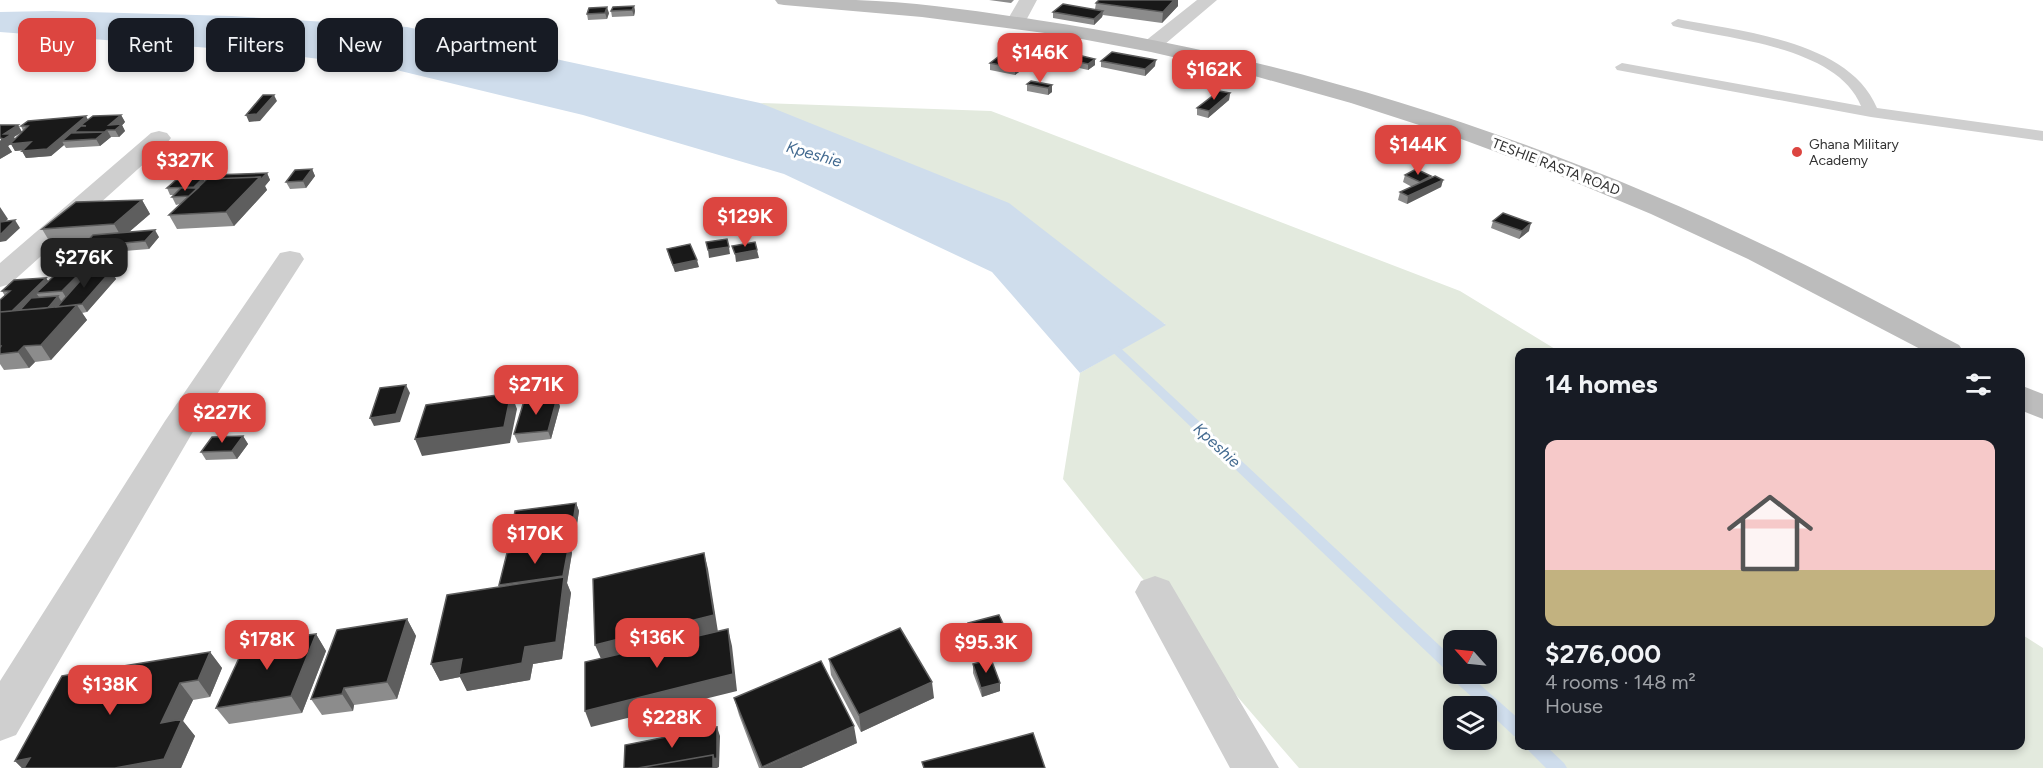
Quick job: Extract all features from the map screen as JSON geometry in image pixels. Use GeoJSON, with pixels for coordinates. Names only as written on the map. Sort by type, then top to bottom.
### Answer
{"type":"FeatureCollection","features":[{"type":"Feature","properties":{"kind":"main road","name":"TESHIE RASTA ROAD"},"geometry":{"type":"LineString","coordinates":[[784,0],[840,4],[1015,24],[1151,46],[1256,70],[1359,99],[1431,121],[1558,166],[1708,229],[1800,272],[1941,348]]}},
{"type":"Feature","properties":{"kind":"main road"},"geometry":{"type":"LineString","coordinates":[[2025,398],[2043,408]]}},
{"type":"Feature","properties":{"kind":"street"},"geometry":{"type":"LineString","coordinates":[[1015,24],[1028,0]]}},
{"type":"Feature","properties":{"kind":"street"},"geometry":{"type":"LineString","coordinates":[[1151,46],[1208,0]]}},
{"type":"Feature","properties":{"kind":"street"},"geometry":{"type":"LineString","coordinates":[[0,278],[159,138]]}},
{"type":"Feature","properties":{"kind":"street"},"geometry":{"type":"LineString","coordinates":[[0,721],[177,429],[290,259]]}},
{"type":"Feature","properties":{"kind":"street"},"geometry":{"type":"LineString","coordinates":[[1155,592],[1255,768]]}},
{"type":"Feature","properties":{"kind":"lane"},"geometry":{"type":"LineString","coordinates":[[1678,23],[1804,51],[1841,72],[1862,91],[1871,112]]}},
{"type":"Feature","properties":{"kind":"lane"},"geometry":{"type":"LineString","coordinates":[[1622,67],[1871,112],[2043,136]]}},
{"type":"Feature","properties":{"kind":"shaded area"},"geometry":{"type":"Polygon","coordinates":[[[760,103],[991,111],[1460,291],[1553,348],[1515,348],[1515,750],[2025,750],[2025,637],[2043,648],[2043,768],[1299,768],[1230,688],[1063,479],[1080,373],[1165,324],[760,103]]]}},
{"type":"Feature","properties":{"kind":"water"},"geometry":{"type":"Polygon","coordinates":[[[52,11],[264,18],[206,18],[206,48],[194,47],[194,18],[108,18],[108,40],[96,39],[96,18],[18,18],[18,33],[0,32],[0,12],[52,11]]]}},
{"type":"Feature","properties":{"kind":"water"},"geometry":{"type":"Polygon","coordinates":[[[305,21],[317,21],[317,59],[305,57],[305,21]]]}},
{"type":"Feature","properties":{"kind":"water"},"geometry":{"type":"Polygon","coordinates":[[[403,27],[415,29],[415,72],[558,72],[558,60],[760,103],[1009,203],[1166,325],[1080,373],[992,272],[784,174],[583,115],[403,72],[403,27]]]}},
{"type":"Feature","properties":{"kind":"building"},"geometry":{"type":"Polygon","coordinates":[[[1099,0],[1174,0],[1163,12],[1096,3],[1099,0]]]}},
{"type":"Feature","properties":{"kind":"building"},"geometry":{"type":"Polygon","coordinates":[[[1063,4],[1103,11],[1094,19],[1053,12],[1063,4]]]}},
{"type":"Feature","properties":{"kind":"building"},"geometry":{"type":"Polygon","coordinates":[[[634,6],[632,10],[611,11],[613,7],[634,6]]]}},
{"type":"Feature","properties":{"kind":"building"},"geometry":{"type":"Polygon","coordinates":[[[607,7],[605,13],[587,14],[589,8],[607,7]]]}},
{"type":"Feature","properties":{"kind":"building"},"geometry":{"type":"Polygon","coordinates":[[[1112,52],[1156,60],[1145,69],[1101,61],[1112,52]]]}},
{"type":"Feature","properties":{"kind":"building"},"geometry":{"type":"Polygon","coordinates":[[[1082,56],[1095,59],[1088,64],[1075,61],[1082,56]]]}},
{"type":"Feature","properties":{"kind":"building"},"geometry":{"type":"Polygon","coordinates":[[[998,57],[1023,62],[1015,68],[990,63],[998,57]]]}},
{"type":"Feature","properties":{"kind":"building"},"geometry":{"type":"Polygon","coordinates":[[[1031,81],[1052,85],[1048,88],[1027,84],[1031,81]]]}},
{"type":"Feature","properties":{"kind":"building"},"geometry":{"type":"Polygon","coordinates":[[[1219,91],[1230,93],[1209,111],[1197,108],[1219,91]]]}},
{"type":"Feature","properties":{"kind":"building"},"geometry":{"type":"Polygon","coordinates":[[[263,95],[274,95],[257,114],[246,115],[263,95]]]}},
{"type":"Feature","properties":{"kind":"building"},"geometry":{"type":"Polygon","coordinates":[[[121,115],[109,125],[122,124],[115,130],[74,132],[81,126],[86,126],[81,125],[93,116],[121,115]]]}},
{"type":"Feature","properties":{"kind":"building"},"geometry":{"type":"Polygon","coordinates":[[[86,116],[47,149],[22,151],[31,142],[10,144],[28,126],[21,126],[28,121],[86,116]]]}},
{"type":"Feature","properties":{"kind":"building"},"geometry":{"type":"Polygon","coordinates":[[[0,125],[18,125],[4,134],[12,134],[4,139],[0,138],[0,125]]]}},
{"type":"Feature","properties":{"kind":"building"},"geometry":{"type":"Polygon","coordinates":[[[105,132],[96,139],[62,141],[71,133],[105,132]]]}},
{"type":"Feature","properties":{"kind":"building"},"geometry":{"type":"Polygon","coordinates":[[[312,169],[303,181],[286,182],[295,170],[312,169]]]}},
{"type":"Feature","properties":{"kind":"building"},"geometry":{"type":"Polygon","coordinates":[[[1416,169],[1431,176],[1420,182],[1405,175],[1416,169]]]}},
{"type":"Feature","properties":{"kind":"building"},"geometry":{"type":"Polygon","coordinates":[[[267,173],[261,179],[260,177],[207,179],[212,175],[267,173]]]}},
{"type":"Feature","properties":{"kind":"building"},"geometry":{"type":"Polygon","coordinates":[[[1435,176],[1443,180],[1408,196],[1400,192],[1435,176]]]}},
{"type":"Feature","properties":{"kind":"building"},"geometry":{"type":"Polygon","coordinates":[[[260,177],[226,212],[169,215],[207,179],[260,177]]]}},
{"type":"Feature","properties":{"kind":"building"},"geometry":{"type":"Polygon","coordinates":[[[203,178],[194,187],[167,188],[176,180],[203,178]]]}},
{"type":"Feature","properties":{"kind":"building"},"geometry":{"type":"Polygon","coordinates":[[[181,188],[198,188],[189,196],[172,197],[181,188]]]}},
{"type":"Feature","properties":{"kind":"building"},"geometry":{"type":"Polygon","coordinates":[[[142,200],[114,224],[42,229],[76,202],[142,200]]]}},
{"type":"Feature","properties":{"kind":"building"},"geometry":{"type":"Polygon","coordinates":[[[1503,213],[1531,223],[1522,231],[1493,221],[1503,213]]]}},
{"type":"Feature","properties":{"kind":"building"},"geometry":{"type":"Polygon","coordinates":[[[15,220],[1,234],[0,234],[0,222],[15,220]]]}},
{"type":"Feature","properties":{"kind":"building"},"geometry":{"type":"Polygon","coordinates":[[[155,230],[145,241],[82,247],[93,235],[155,230]]]}},
{"type":"Feature","properties":{"kind":"building"},"geometry":{"type":"Polygon","coordinates":[[[727,239],[729,247],[708,250],[706,242],[727,239]]]}},
{"type":"Feature","properties":{"kind":"building"},"geometry":{"type":"Polygon","coordinates":[[[755,242],[757,250],[735,254],[732,246],[755,242]]]}},
{"type":"Feature","properties":{"kind":"building"},"geometry":{"type":"Polygon","coordinates":[[[690,244],[697,260],[673,265],[667,249],[690,244]]]}},
{"type":"Feature","properties":{"kind":"building"},"geometry":{"type":"Polygon","coordinates":[[[111,271],[82,304],[57,307],[87,273],[111,271]]]}},
{"type":"Feature","properties":{"kind":"building"},"geometry":{"type":"Polygon","coordinates":[[[79,274],[62,291],[36,293],[54,276],[79,274]]]}},
{"type":"Feature","properties":{"kind":"building"},"geometry":{"type":"Polygon","coordinates":[[[46,278],[12,311],[0,312],[0,300],[10,291],[2,291],[14,280],[46,278]]]}},
{"type":"Feature","properties":{"kind":"building"},"geometry":{"type":"Polygon","coordinates":[[[58,296],[48,308],[20,310],[31,298],[58,296]]]}},
{"type":"Feature","properties":{"kind":"building"},"geometry":{"type":"Polygon","coordinates":[[[77,305],[41,345],[24,346],[18,352],[0,354],[0,312],[77,305]]]}},
{"type":"Feature","properties":{"kind":"building"},"geometry":{"type":"Polygon","coordinates":[[[406,385],[396,414],[370,418],[380,388],[406,385]]]}},
{"type":"Feature","properties":{"kind":"building"},"geometry":{"type":"Polygon","coordinates":[[[511,393],[504,427],[415,439],[426,405],[511,393]]]}},
{"type":"Feature","properties":{"kind":"building"},"geometry":{"type":"Polygon","coordinates":[[[557,398],[548,431],[514,434],[524,401],[557,398]]]}},
{"type":"Feature","properties":{"kind":"building"},"geometry":{"type":"Polygon","coordinates":[[[243,436],[232,451],[201,452],[212,437],[243,436]]]}},
{"type":"Feature","properties":{"kind":"building"},"geometry":{"type":"Polygon","coordinates":[[[576,503],[571,535],[509,545],[515,511],[576,503]]]}},
{"type":"Feature","properties":{"kind":"building"},"geometry":{"type":"Polygon","coordinates":[[[569,544],[563,576],[499,585],[507,553],[569,544]]]}},
{"type":"Feature","properties":{"kind":"building"},"geometry":{"type":"Polygon","coordinates":[[[704,553],[714,615],[595,645],[593,579],[704,553]]]}},
{"type":"Feature","properties":{"kind":"building"},"geometry":{"type":"Polygon","coordinates":[[[564,577],[556,642],[525,647],[522,663],[459,675],[462,659],[431,664],[447,595],[564,577]]]}},
{"type":"Feature","properties":{"kind":"building"},"geometry":{"type":"Polygon","coordinates":[[[999,615],[1006,630],[974,638],[968,623],[999,615]]]}},
{"type":"Feature","properties":{"kind":"building"},"geometry":{"type":"Polygon","coordinates":[[[407,619],[387,682],[344,688],[342,694],[311,699],[337,630],[407,619]]]}},
{"type":"Feature","properties":{"kind":"building"},"geometry":{"type":"Polygon","coordinates":[[[900,628],[932,682],[859,715],[829,659],[900,628]]]}},
{"type":"Feature","properties":{"kind":"building"},"geometry":{"type":"Polygon","coordinates":[[[728,629],[733,674],[585,711],[585,662],[728,629]]]}},
{"type":"Feature","properties":{"kind":"building"},"geometry":{"type":"Polygon","coordinates":[[[316,634],[291,696],[216,708],[246,643],[316,634]]]}},
{"type":"Feature","properties":{"kind":"building"},"geometry":{"type":"Polygon","coordinates":[[[210,652],[198,680],[180,683],[161,723],[182,719],[164,759],[115,768],[24,768],[30,758],[15,761],[62,676],[210,652]]]}},
{"type":"Feature","properties":{"kind":"building"},"geometry":{"type":"Polygon","coordinates":[[[991,659],[1000,683],[981,688],[973,664],[991,659]]]}},
{"type":"Feature","properties":{"kind":"building"},"geometry":{"type":"Polygon","coordinates":[[[821,661],[854,726],[762,767],[734,698],[821,661]]]}},
{"type":"Feature","properties":{"kind":"building"},"geometry":{"type":"Polygon","coordinates":[[[717,727],[717,758],[714,759],[713,755],[638,768],[624,768],[625,745],[717,727]]]}},
{"type":"Feature","properties":{"kind":"building"},"geometry":{"type":"Polygon","coordinates":[[[1033,733],[1045,768],[924,768],[922,762],[1033,733]]]}},
{"type":"Feature","properties":{"kind":"building"},"geometry":{"type":"Polygon","coordinates":[[[713,755],[713,768],[638,768],[713,755]]]}},
{"type":"Feature","properties":{"kind":"waterway","name":"Kpeshie"},"geometry":{"type":"LineString","coordinates":[[1108,342],[1443,659]]}},
{"type":"Feature","properties":{"kind":"waterway","name":"Kpeshie"},"geometry":{"type":"LineString","coordinates":[[1469,684],[1515,726]]}},
{"type":"Feature","properties":{"kind":"waterway","name":"Kpeshie"},"geometry":{"type":"LineString","coordinates":[[1539,750],[1558,768]]}},
{"type":"Feature","properties":{"kind":"place","name":"Ghana Military Academy"},"geometry":{"type":"Point","coordinates":[1797,152]}}]}
